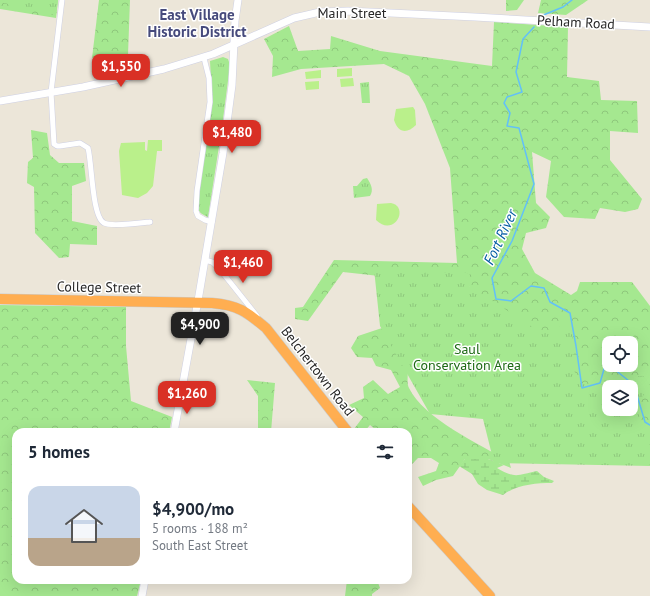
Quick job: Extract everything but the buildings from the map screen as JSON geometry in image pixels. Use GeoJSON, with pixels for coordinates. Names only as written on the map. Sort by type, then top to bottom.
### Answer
{"type":"FeatureCollection","features":[{"type":"Feature","properties":{"kind":"highway","name":"College Street"},"geometry":{"type":"LineString","coordinates":[[0,299],[198,303]]}},
{"type":"Feature","properties":{"kind":"highway","name":"Belchertown Road"},"geometry":{"type":"LineString","coordinates":[[198,303],[226,304],[250,314],[266,328],[345,428]]}},
{"type":"Feature","properties":{"kind":"highway"},"geometry":{"type":"LineString","coordinates":[[412,510],[490,596]]}},
{"type":"Feature","properties":{"kind":"main road"},"geometry":{"type":"LineString","coordinates":[[175,428],[212,222],[231,97],[238,0]]}},
{"type":"Feature","properties":{"kind":"main road","name":"Main Street"},"geometry":{"type":"LineString","coordinates":[[0,101],[94,85],[157,71],[204,58],[294,18],[320,12],[387,13],[501,18]]}},
{"type":"Feature","properties":{"kind":"main road","name":"Pelham Road"},"geometry":{"type":"LineString","coordinates":[[501,18],[650,27]]}},
{"type":"Feature","properties":{"kind":"main road"},"geometry":{"type":"LineString","coordinates":[[142,596],[144,584]]}},
{"type":"Feature","properties":{"kind":"street"},"geometry":{"type":"LineString","coordinates":[[62,0],[51,92],[54,144],[60,146],[80,143],[88,148],[96,210],[100,220],[108,224],[150,222]]}},
{"type":"Feature","properties":{"kind":"street"},"geometry":{"type":"LineString","coordinates":[[204,58],[209,78],[210,102],[197,191],[196,211],[198,216],[212,222]]}},
{"type":"Feature","properties":{"kind":"street","name":"Belchertown Road"},"geometry":{"type":"LineString","coordinates":[[205,260],[212,262],[224,274],[266,328]]}},
{"type":"Feature","properties":{"kind":"street"},"geometry":{"type":"LineString","coordinates":[[0,294],[0,299]]}},
{"type":"Feature","properties":{"kind":"green space"},"geometry":{"type":"Polygon","coordinates":[[[0,0],[58,0],[56,18],[0,9],[0,0]]]}},
{"type":"Feature","properties":{"kind":"green space"},"geometry":{"type":"Polygon","coordinates":[[[0,0],[58,0],[56,15],[0,2],[0,0]]]}},
{"type":"Feature","properties":{"kind":"green space"},"geometry":{"type":"Polygon","coordinates":[[[99,0],[130,0],[128,55],[92,58],[99,0]]]}},
{"type":"Feature","properties":{"kind":"green space"},"geometry":{"type":"Polygon","coordinates":[[[506,0],[524,0],[517,10],[506,11],[506,0]]]}},
{"type":"Feature","properties":{"kind":"green space"},"geometry":{"type":"Polygon","coordinates":[[[541,0],[588,0],[566,15],[538,13],[541,0]]]}},
{"type":"Feature","properties":{"kind":"green space"},"geometry":{"type":"Polygon","coordinates":[[[494,22],[568,27],[567,77],[599,81],[601,100],[637,101],[638,133],[610,131],[610,160],[642,199],[638,209],[625,212],[600,208],[595,219],[564,217],[546,197],[551,161],[532,152],[536,203],[550,217],[546,228],[526,233],[522,249],[535,273],[571,295],[577,291],[580,282],[632,282],[650,306],[650,436],[636,416],[638,416],[638,380],[602,380],[602,410],[469,286],[343,272],[308,321],[295,319],[295,308],[303,307],[334,260],[457,263],[450,168],[425,104],[409,76],[384,64],[301,69],[272,77],[273,56],[264,39],[289,26],[298,51],[330,49],[331,36],[380,51],[492,66],[494,22]]]}},
{"type":"Feature","properties":{"kind":"green space"},"geometry":{"type":"Polygon","coordinates":[[[223,57],[228,59],[230,65],[208,217],[200,212],[197,204],[212,99],[210,61],[223,57]]]}},
{"type":"Feature","properties":{"kind":"green space"},"geometry":{"type":"Polygon","coordinates":[[[352,68],[352,76],[337,77],[337,69],[352,68]]]}},
{"type":"Feature","properties":{"kind":"green space"},"geometry":{"type":"Polygon","coordinates":[[[321,70],[321,78],[306,79],[305,72],[321,70]]]}},
{"type":"Feature","properties":{"kind":"green space"},"geometry":{"type":"Polygon","coordinates":[[[353,78],[354,86],[341,87],[340,79],[353,78]]]}},
{"type":"Feature","properties":{"kind":"green space"},"geometry":{"type":"Polygon","coordinates":[[[319,81],[319,89],[306,90],[305,82],[319,81]]]}},
{"type":"Feature","properties":{"kind":"green space"},"geometry":{"type":"Polygon","coordinates":[[[369,82],[370,103],[362,103],[360,83],[369,82]]]}},
{"type":"Feature","properties":{"kind":"green space"},"geometry":{"type":"Polygon","coordinates":[[[413,107],[415,110],[416,125],[406,131],[400,130],[394,120],[396,109],[413,107]]]}},
{"type":"Feature","properties":{"kind":"green space"},"geometry":{"type":"Polygon","coordinates":[[[31,130],[47,133],[50,155],[59,163],[84,163],[86,181],[72,186],[72,221],[97,226],[97,245],[70,244],[69,257],[59,258],[35,233],[34,187],[27,183],[28,162],[33,158],[31,130]]]}},
{"type":"Feature","properties":{"kind":"green space"},"geometry":{"type":"Polygon","coordinates":[[[148,140],[162,140],[162,151],[157,151],[153,186],[147,193],[138,198],[122,195],[119,151],[121,143],[145,142],[145,150],[147,151],[148,140]]]}},
{"type":"Feature","properties":{"kind":"green space"},"geometry":{"type":"Polygon","coordinates":[[[367,178],[372,187],[370,196],[354,198],[353,186],[357,186],[363,179],[367,178]]]}},
{"type":"Feature","properties":{"kind":"green space"},"geometry":{"type":"Polygon","coordinates":[[[391,203],[397,206],[399,215],[394,224],[389,226],[383,225],[376,220],[377,204],[391,203]]]}},
{"type":"Feature","properties":{"kind":"green space","name":"Saul Conservation Area"},"geometry":{"type":"Polygon","coordinates":[[[385,268],[392,270],[398,268],[412,273],[422,271],[429,274],[438,274],[442,272],[458,274],[464,272],[472,275],[468,285],[543,334],[571,322],[574,352],[572,367],[580,382],[586,385],[600,378],[603,380],[602,416],[638,416],[638,410],[641,421],[650,431],[650,466],[494,463],[483,419],[430,414],[380,326],[374,269],[385,268]]]}},
{"type":"Feature","properties":{"kind":"green space"},"geometry":{"type":"Polygon","coordinates":[[[0,305],[126,307],[126,346],[131,401],[172,417],[170,428],[12,428],[12,584],[140,584],[137,596],[0,596],[0,305]]]}},
{"type":"Feature","properties":{"kind":"green space"},"geometry":{"type":"Polygon","coordinates":[[[385,327],[406,363],[408,369],[408,386],[416,399],[426,410],[453,430],[509,461],[511,468],[488,459],[465,459],[453,476],[436,480],[423,486],[418,477],[436,471],[439,463],[431,458],[418,458],[412,464],[412,428],[374,428],[370,425],[367,428],[355,428],[363,417],[349,405],[364,398],[363,387],[373,380],[388,394],[400,387],[391,370],[376,366],[372,358],[357,357],[351,348],[358,336],[385,327]]]}},
{"type":"Feature","properties":{"kind":"green space","name":"Saul Conservation Area"},"geometry":{"type":"Polygon","coordinates":[[[636,376],[650,379],[650,389],[641,399],[638,410],[638,380],[619,380],[636,376]]]}},
{"type":"Feature","properties":{"kind":"green space"},"geometry":{"type":"Polygon","coordinates":[[[247,380],[275,383],[271,428],[258,428],[258,396],[247,380]]]}},
{"type":"Feature","properties":{"kind":"green space"},"geometry":{"type":"Polygon","coordinates":[[[465,459],[488,459],[504,465],[497,468],[513,475],[521,475],[537,471],[544,477],[554,481],[552,483],[539,483],[520,487],[503,495],[487,490],[478,484],[472,474],[459,466],[465,459]]]}},
{"type":"Feature","properties":{"kind":"green space"},"geometry":{"type":"Polygon","coordinates":[[[346,584],[378,584],[380,588],[372,594],[372,596],[345,596],[346,584]]]}},
{"type":"Feature","properties":{"kind":"waterway","name":"Fort River"},"geometry":{"type":"LineString","coordinates":[[541,16],[563,7],[572,0]]}},
{"type":"Feature","properties":{"kind":"waterway","name":"Fort River"},"geometry":{"type":"LineString","coordinates":[[534,27],[523,39],[516,72],[522,92],[507,97],[504,103],[510,113],[507,126],[519,128],[534,184],[512,241],[492,278],[496,299],[511,301],[531,286],[544,288],[550,302],[570,313],[582,388],[600,383],[603,372]]}},
{"type":"Feature","properties":{"kind":"waterway","name":"Fort River"},"geometry":{"type":"LineString","coordinates":[[618,372],[634,385],[645,422],[650,425]]}},
{"type":"Feature","properties":{"kind":"district","name":"East Village Historic District"},"geometry":{"type":"Point","coordinates":[197,22]}}]}
